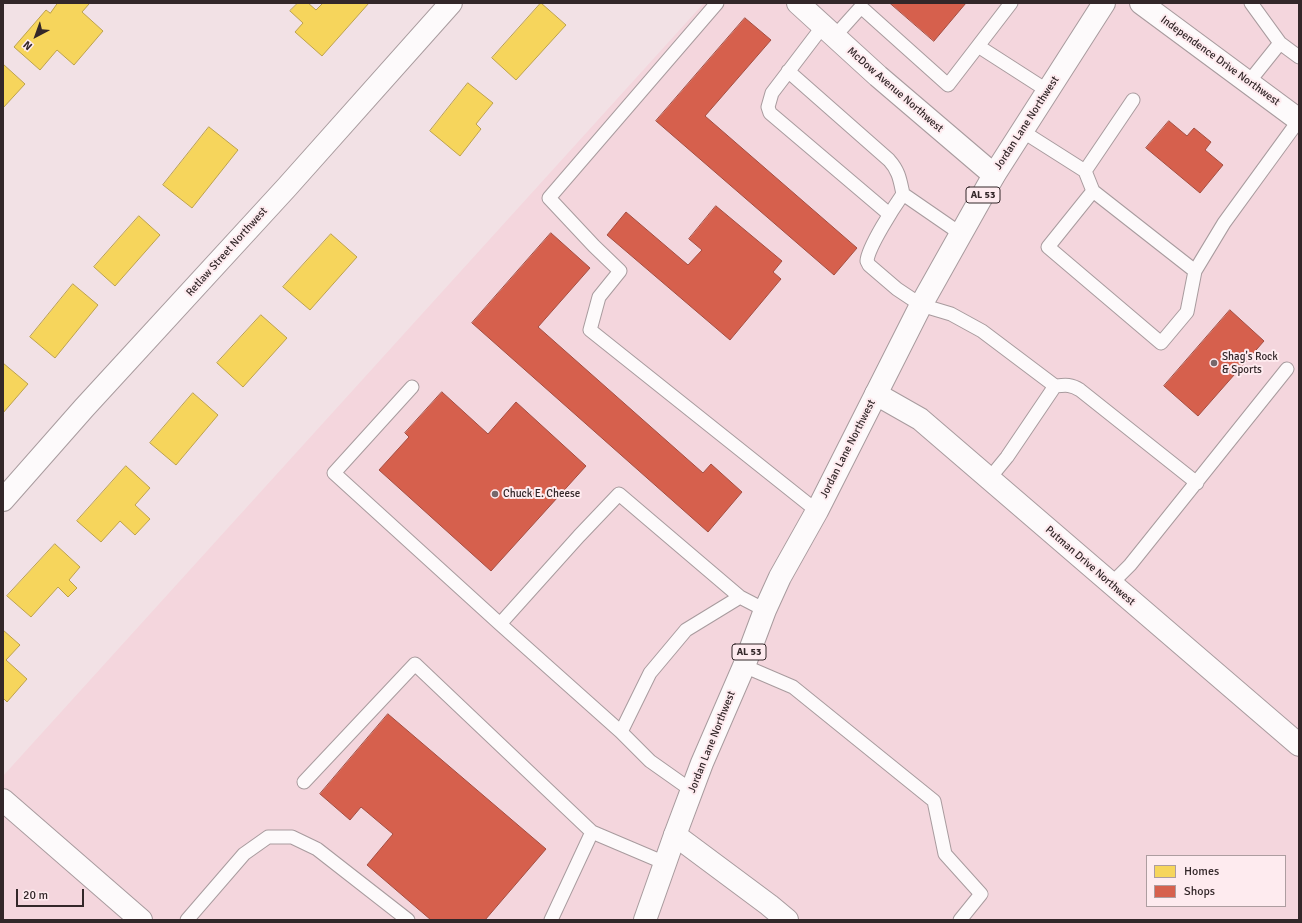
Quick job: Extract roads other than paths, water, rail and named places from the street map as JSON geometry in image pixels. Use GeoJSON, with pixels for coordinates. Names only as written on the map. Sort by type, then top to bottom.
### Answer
{"type":"FeatureCollection","features":[{"type":"Feature","properties":{"kind":"street","name":"Retlaw Street Northwest"},"geometry":{"type":"LineString","coordinates":[[3,500],[95,396],[287,187],[451,3]]}},
{"type":"Feature","properties":{"kind":"street","name":"McDow Avenue Northwest"},"geometry":{"type":"LineString","coordinates":[[798,3],[878,76],[994,175]]}},
{"type":"Feature","properties":{"kind":"street","name":"Jordan Lane Northwest"},"geometry":{"type":"LineString","coordinates":[[645,920],[691,790],[780,577],[817,511],[922,305],[994,175],[1104,3]]}},
{"type":"Feature","properties":{"kind":"street","name":"Independence Drive Northwest"},"geometry":{"type":"LineString","coordinates":[[1141,3],[1299,120]]}},
{"type":"Feature","properties":{"kind":"street","name":"Putman Drive Northwest"},"geometry":{"type":"LineString","coordinates":[[876,394],[920,419],[1299,745]]}},
{"type":"Feature","properties":{"kind":"street"},"geometry":{"type":"LineString","coordinates":[[3,800],[141,920]]}},
{"type":"Feature","properties":{"kind":"street"},"geometry":{"type":"LineString","coordinates":[[675,835],[787,920]]}},
{"type":"Feature","properties":{"kind":"lane"},"geometry":{"type":"LineString","coordinates":[[717,3],[549,198],[594,246],[620,271],[599,297],[590,330],[817,511]]}},
{"type":"Feature","properties":{"kind":"lane"},"geometry":{"type":"LineString","coordinates":[[889,214],[770,113],[768,107],[772,93],[788,71],[829,31],[861,5],[948,85],[1011,3]]}},
{"type":"Feature","properties":{"kind":"lane"},"geometry":{"type":"LineString","coordinates":[[1251,3],[1280,43],[1299,57]]}},
{"type":"Feature","properties":{"kind":"lane"},"geometry":{"type":"LineString","coordinates":[[1248,82],[1280,43]]}},
{"type":"Feature","properties":{"kind":"lane"},"geometry":{"type":"LineString","coordinates":[[978,46],[1048,91]]}},
{"type":"Feature","properties":{"kind":"lane"},"geometry":{"type":"LineString","coordinates":[[788,71],[896,167],[903,194],[961,234]]}},
{"type":"Feature","properties":{"kind":"lane"},"geometry":{"type":"LineString","coordinates":[[1085,171],[1133,100]]}},
{"type":"Feature","properties":{"kind":"lane"},"geometry":{"type":"LineString","coordinates":[[1093,191],[1048,247],[1161,343],[1187,312],[1195,271],[1224,223],[1299,120]]}},
{"type":"Feature","properties":{"kind":"lane"},"geometry":{"type":"LineString","coordinates":[[1022,131],[1085,171],[1093,191],[1195,271]]}},
{"type":"Feature","properties":{"kind":"lane"},"geometry":{"type":"LineString","coordinates":[[903,194],[889,214],[869,253],[867,261],[869,265],[893,286],[922,305],[951,314],[982,331],[1055,386],[1067,384],[1073,385],[1197,483]]}},
{"type":"Feature","properties":{"kind":"lane"},"geometry":{"type":"LineString","coordinates":[[1111,584],[1130,565],[1287,369]]}},
{"type":"Feature","properties":{"kind":"lane"},"geometry":{"type":"LineString","coordinates":[[989,479],[1007,457],[1055,386]]}},
{"type":"Feature","properties":{"kind":"lane"},"geometry":{"type":"LineString","coordinates":[[412,387],[334,473],[500,624],[622,732],[650,761],[691,790]]}},
{"type":"Feature","properties":{"kind":"lane"},"geometry":{"type":"LineString","coordinates":[[500,624],[619,494],[740,597],[765,610]]}},
{"type":"Feature","properties":{"kind":"lane"},"geometry":{"type":"LineString","coordinates":[[622,732],[650,673],[686,630],[740,597]]}},
{"type":"Feature","properties":{"kind":"lane"},"geometry":{"type":"LineString","coordinates":[[304,782],[415,664],[592,832],[664,863]]}},
{"type":"Feature","properties":{"kind":"lane"},"geometry":{"type":"LineString","coordinates":[[744,666],[793,686],[934,801],[945,854],[981,894],[960,920]]}},
{"type":"Feature","properties":{"kind":"lane"},"geometry":{"type":"LineString","coordinates":[[551,920],[592,832]]}},
{"type":"Feature","properties":{"kind":"lane"},"geometry":{"type":"LineString","coordinates":[[187,920],[244,854],[268,837],[292,837],[317,849],[408,920]]}},
{"type":"Feature","properties":{"kind":"place","name":"Shag's Rock & Sports"},"geometry":{"type":"Point","coordinates":[1214,363]}},
{"type":"Feature","properties":{"kind":"place","name":"Chuck E. Cheese"},"geometry":{"type":"Point","coordinates":[495,494]}}]}
